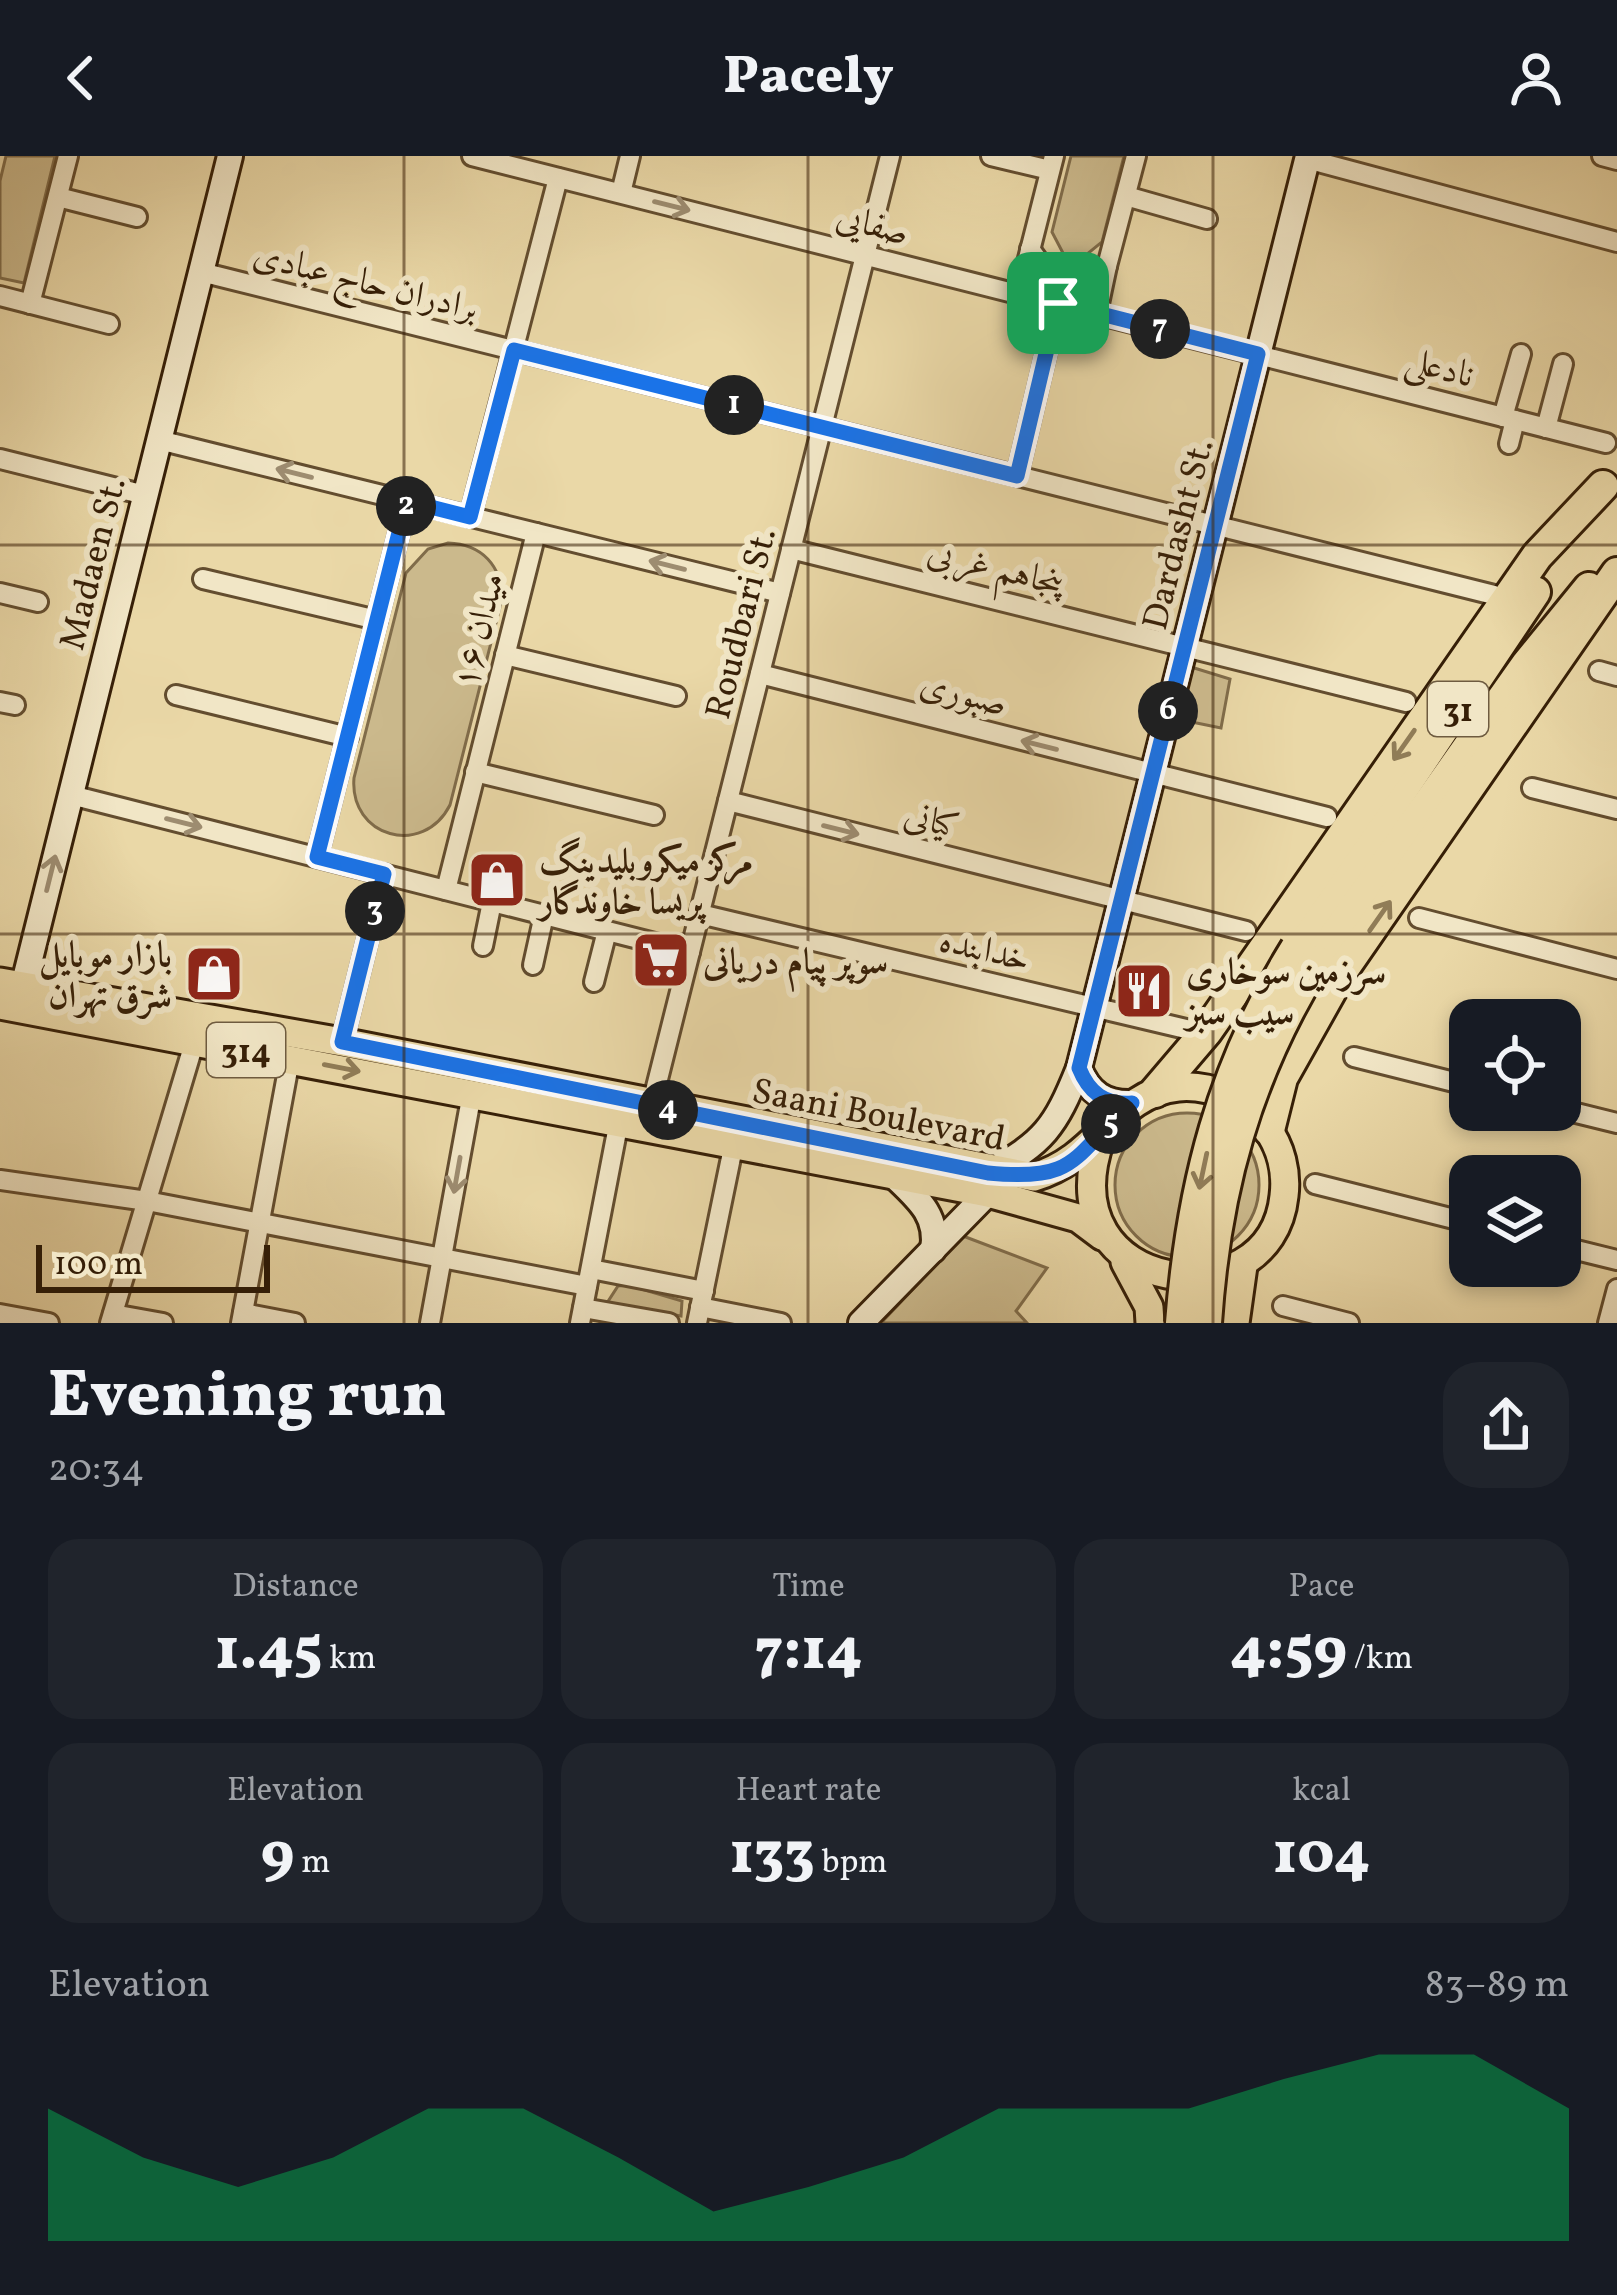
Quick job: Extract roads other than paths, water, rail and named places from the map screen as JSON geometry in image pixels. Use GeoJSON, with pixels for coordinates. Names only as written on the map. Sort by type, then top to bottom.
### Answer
{"type":"FeatureCollection","features":[{"type":"Feature","properties":{"kind":"highway","name":"31"},"geometry":{"type":"LineString","coordinates":[[1181,1323],[1187,1244],[1232,1066],[1307,955],[1608,465]]}},
{"type":"Feature","properties":{"kind":"highway"},"geometry":{"type":"LineString","coordinates":[[1144,1098],[1208,1031],[1537,556],[1608,465]]}},
{"type":"Feature","properties":{"kind":"highway","name":"31"},"geometry":{"type":"LineString","coordinates":[[1206,1323],[1211,1248],[1255,1076],[1307,955],[1526,664],[1617,552]]}},
{"type":"Feature","properties":{"kind":"highway"},"geometry":{"type":"LineString","coordinates":[[1269,1130],[1282,1078],[1342,971],[1617,573]]}},
{"type":"Feature","properties":{"kind":"main road","name":"Madaen St."},"geometry":{"type":"LineString","coordinates":[[11,996],[70,794],[230,156]]}},
{"type":"Feature","properties":{"kind":"main road","name":"Dardasht St."},"geometry":{"type":"LineString","coordinates":[[861,1323],[933,1250],[988,1183],[1036,1146],[1058,1120],[1079,1068],[1307,158]]}},
{"type":"Feature","properties":{"kind":"main road","name":"Saani Boulevard"},"geometry":{"type":"LineString","coordinates":[[11,996],[290,1059],[432,1073],[651,1107],[988,1183],[1078,1218],[1115,1249]]}},
{"type":"Feature","properties":{"kind":"main road","name":"Saani Boulevard"},"geometry":{"type":"LineString","coordinates":[[11,996],[342,1042],[432,1073],[472,1093],[892,1174],[988,1183],[1034,1178],[1065,1168],[1100,1140]]}},
{"type":"Feature","properties":{"kind":"main road"},"geometry":{"type":"LineString","coordinates":[[1079,1068],[1093,1092],[1118,1104],[1180,1087],[1218,1092],[1252,1111],[1269,1130],[1286,1178],[1284,1203],[1262,1249],[1243,1266],[1220,1277],[1169,1281],[1115,1249]]}},
{"type":"Feature","properties":{"kind":"main road"},"geometry":{"type":"LineString","coordinates":[[1144,1098],[1100,1140],[1089,1191],[1149,1307],[1150,1323]]}},
{"type":"Feature","properties":{"kind":"main road"},"geometry":{"type":"LineString","coordinates":[[892,1174],[929,1213],[936,1228],[933,1250]]}},
{"type":"Feature","properties":{"kind":"main road"},"geometry":{"type":"LineString","coordinates":[[1235,1323],[1243,1266]]}},
{"type":"Feature","properties":{"kind":"street"},"geometry":{"type":"LineString","coordinates":[[30,304],[68,156]]}},
{"type":"Feature","properties":{"kind":"street","name":"صفایی"},"geometry":{"type":"LineString","coordinates":[[472,156],[1258,354]]}},
{"type":"Feature","properties":{"kind":"street"},"geometry":{"type":"LineString","coordinates":[[621,194],[630,156]]}},
{"type":"Feature","properties":{"kind":"street","name":"Roudbari St."},"geometry":{"type":"LineString","coordinates":[[651,1107],[890,156]]}},
{"type":"Feature","properties":{"kind":"street"},"geometry":{"type":"LineString","coordinates":[[991,156],[1052,163],[1019,294]]}},
{"type":"Feature","properties":{"kind":"street"},"geometry":{"type":"LineString","coordinates":[[1096,313],[1136,156]]}},
{"type":"Feature","properties":{"kind":"street"},"geometry":{"type":"LineString","coordinates":[[1605,156],[1617,160]]}},
{"type":"Feature","properties":{"kind":"street"},"geometry":{"type":"LineString","coordinates":[[1307,158],[1617,242]]}},
{"type":"Feature","properties":{"kind":"street"},"geometry":{"type":"LineString","coordinates":[[470,517],[559,178]]}},
{"type":"Feature","properties":{"kind":"street"},"geometry":{"type":"LineString","coordinates":[[58,196],[137,217]]}},
{"type":"Feature","properties":{"kind":"street"},"geometry":{"type":"LineString","coordinates":[[1126,196],[1207,218]]}},
{"type":"Feature","properties":{"kind":"street"},"geometry":{"type":"LineString","coordinates":[[1030,248],[1042,266],[1060,277],[1107,266]]}},
{"type":"Feature","properties":{"kind":"street","name":"برادران حاج عبادی"},"geometry":{"type":"LineString","coordinates":[[201,272],[1494,595]]}},
{"type":"Feature","properties":{"kind":"street"},"geometry":{"type":"LineString","coordinates":[[0,296],[109,324]]}},
{"type":"Feature","properties":{"kind":"street"},"geometry":{"type":"LineString","coordinates":[[1017,476],[1058,303]]}},
{"type":"Feature","properties":{"kind":"street","name":"نادعلی"},"geometry":{"type":"LineString","coordinates":[[1258,354],[1546,428],[1608,465]]}},
{"type":"Feature","properties":{"kind":"street"},"geometry":{"type":"LineString","coordinates":[[1509,444],[1521,354]]}},
{"type":"Feature","properties":{"kind":"street"},"geometry":{"type":"LineString","coordinates":[[1546,428],[1563,364]]}},
{"type":"Feature","properties":{"kind":"street","name":"میدان ۱۶"},"geometry":{"type":"LineString","coordinates":[[159,440],[536,532],[446,890]]}},
{"type":"Feature","properties":{"kind":"street"},"geometry":{"type":"LineString","coordinates":[[0,459],[146,495]]}},
{"type":"Feature","properties":{"kind":"street"},"geometry":{"type":"LineString","coordinates":[[317,857],[407,501]]}},
{"type":"Feature","properties":{"kind":"street"},"geometry":{"type":"LineString","coordinates":[[536,532],[780,593]]}},
{"type":"Feature","properties":{"kind":"street","name":"پنجاهم غربی"},"geometry":{"type":"LineString","coordinates":[[791,550],[1406,702]]}},
{"type":"Feature","properties":{"kind":"street"},"geometry":{"type":"LineString","coordinates":[[203,579],[377,620]]}},
{"type":"Feature","properties":{"kind":"street"},"geometry":{"type":"LineString","coordinates":[[0,592],[38,602]]}},
{"type":"Feature","properties":{"kind":"street"},"geometry":{"type":"LineString","coordinates":[[505,655],[676,696]]}},
{"type":"Feature","properties":{"kind":"street","name":"صبوری"},"geometry":{"type":"LineString","coordinates":[[760,674],[1327,817]]}},
{"type":"Feature","properties":{"kind":"street"},"geometry":{"type":"LineString","coordinates":[[176,695],[348,737]]}},
{"type":"Feature","properties":{"kind":"street"},"geometry":{"type":"LineString","coordinates":[[476,772],[654,815]]}},
{"type":"Feature","properties":{"kind":"street"},"geometry":{"type":"LineString","coordinates":[[1532,788],[1617,809]]}},
{"type":"Feature","properties":{"kind":"street"},"geometry":{"type":"LineString","coordinates":[[70,794],[690,952]]}},
{"type":"Feature","properties":{"kind":"street","name":"کیانی"},"geometry":{"type":"LineString","coordinates":[[728,801],[1246,931]]}},
{"type":"Feature","properties":{"kind":"street"},"geometry":{"type":"LineString","coordinates":[[342,1042],[384,874]]}},
{"type":"Feature","properties":{"kind":"street"},"geometry":{"type":"LineString","coordinates":[[483,946],[492,902]]}},
{"type":"Feature","properties":{"kind":"street","name":"خدابنده"},"geometry":{"type":"LineString","coordinates":[[700,914],[1186,1029]]}},
{"type":"Feature","properties":{"kind":"street"},"geometry":{"type":"LineString","coordinates":[[532,965],[544,915]]}},
{"type":"Feature","properties":{"kind":"street"},"geometry":{"type":"LineString","coordinates":[[1419,918],[1617,969]]}},
{"type":"Feature","properties":{"kind":"street"},"geometry":{"type":"LineString","coordinates":[[594,982],[607,931]]}},
{"type":"Feature","properties":{"kind":"street"},"geometry":{"type":"LineString","coordinates":[[163,1323],[111,1318],[195,1040]]}},
{"type":"Feature","properties":{"kind":"street"},"geometry":{"type":"LineString","coordinates":[[1354,1057],[1449,1081]]}},
{"type":"Feature","properties":{"kind":"street"},"geometry":{"type":"LineString","coordinates":[[290,1059],[242,1318],[295,1323]]}},
{"type":"Feature","properties":{"kind":"street"},"geometry":{"type":"LineString","coordinates":[[430,1323],[472,1093]]}},
{"type":"Feature","properties":{"kind":"street"},"geometry":{"type":"LineString","coordinates":[[1581,1114],[1617,1123]]}},
{"type":"Feature","properties":{"kind":"street"},"geometry":{"type":"LineString","coordinates":[[619,1121],[582,1315],[669,1323]]}},
{"type":"Feature","properties":{"kind":"street"},"geometry":{"type":"LineString","coordinates":[[701,1307],[734,1143]]}},
{"type":"Feature","properties":{"kind":"street"},"geometry":{"type":"LineString","coordinates":[[0,1180],[147,1201],[442,1258],[589,1277],[781,1323]]}},
{"type":"Feature","properties":{"kind":"street"},"geometry":{"type":"LineString","coordinates":[[1315,1184],[1449,1218]]}},
{"type":"Feature","properties":{"kind":"street"},"geometry":{"type":"LineString","coordinates":[[1581,1251],[1617,1260]]}},
{"type":"Feature","properties":{"kind":"street"},"geometry":{"type":"LineString","coordinates":[[1608,1323],[1617,1289]]}},
{"type":"Feature","properties":{"kind":"street"},"geometry":{"type":"LineString","coordinates":[[1283,1306],[1349,1323]]}},
{"type":"Feature","properties":{"kind":"street"},"geometry":{"type":"LineString","coordinates":[[0,1314],[50,1323]]}},
{"type":"Feature","properties":{"kind":"place","name":"مرکز میکروبلیدینگ پریسا خاوندگار"},"geometry":{"type":"Point","coordinates":[497,880]}},
{"type":"Feature","properties":{"kind":"place","name":"سوپر پیام دریانی"},"geometry":{"type":"Point","coordinates":[661,960]}},
{"type":"Feature","properties":{"kind":"place","name":"بازار موبایل شرق تهران"},"geometry":{"type":"Point","coordinates":[214,974]}},
{"type":"Feature","properties":{"kind":"place","name":"سرزمین سوخاری سیب سبز"},"geometry":{"type":"Point","coordinates":[1144,991]}}]}
